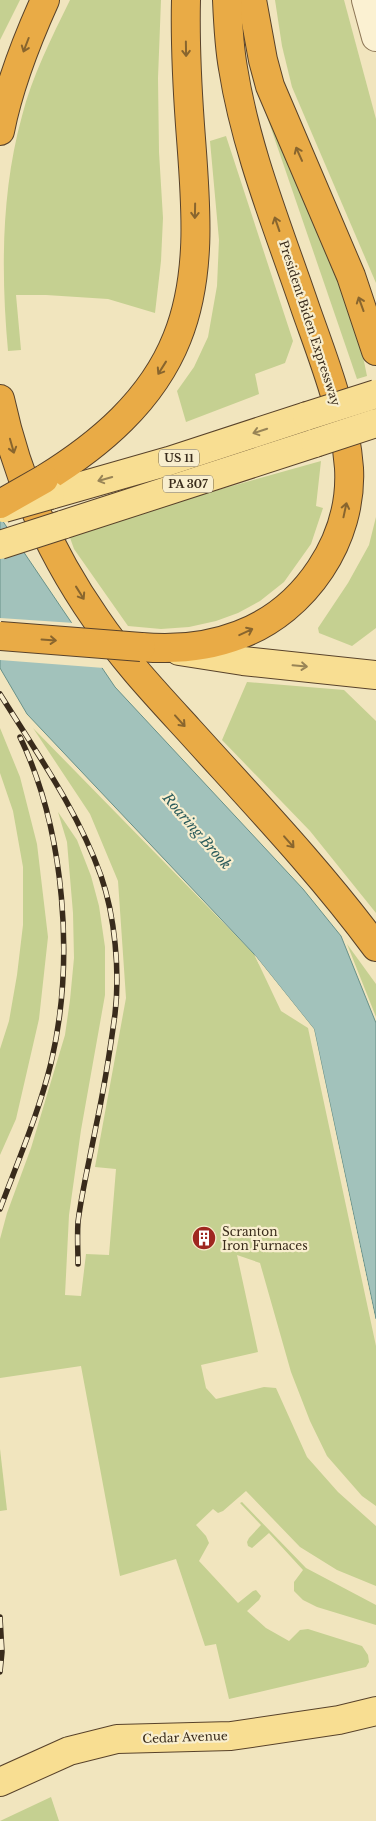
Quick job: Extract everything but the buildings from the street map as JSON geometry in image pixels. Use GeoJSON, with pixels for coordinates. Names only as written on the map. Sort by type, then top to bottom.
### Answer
{"type":"FeatureCollection","features":[{"type":"Feature","properties":{"kind":"highway"},"geometry":{"type":"LineString","coordinates":[[0,131],[5,106],[17,69],[45,0]]}},
{"type":"Feature","properties":{"kind":"highway"},"geometry":{"type":"LineString","coordinates":[[0,504],[47,487],[92,447],[133,407],[151,384],[166,361],[177,338],[192,279],[195,206],[186,74],[186,0]]}},
{"type":"Feature","properties":{"kind":"highway","name":"President Biden Expressway"},"geometry":{"type":"LineString","coordinates":[[0,636],[153,648],[190,647],[240,635],[260,626],[279,613],[315,578],[328,558],[344,514],[348,492],[349,468],[333,386],[247,136],[232,67],[227,0]]}},
{"type":"Feature","properties":{"kind":"highway"},"geometry":{"type":"LineString","coordinates":[[252,0],[261,51],[270,86],[347,267],[376,350]]}},
{"type":"Feature","properties":{"kind":"highway"},"geometry":{"type":"LineString","coordinates":[[0,399],[14,453],[39,518],[68,574],[97,620],[149,686],[289,842],[376,947]]}},
{"type":"Feature","properties":{"kind":"main road","name":"US 11"},"geometry":{"type":"LineString","coordinates":[[0,509],[47,487],[169,461],[376,394]]}},
{"type":"Feature","properties":{"kind":"main road","name":"PA 307"},"geometry":{"type":"LineString","coordinates":[[0,545],[376,423]]}},
{"type":"Feature","properties":{"kind":"main road"},"geometry":{"type":"LineString","coordinates":[[153,648],[243,661],[376,675]]}},
{"type":"Feature","properties":{"kind":"main road","name":"Cedar Avenue"},"geometry":{"type":"LineString","coordinates":[[0,1782],[69,1751],[117,1739],[231,1736],[339,1720],[376,1711]]}},
{"type":"Feature","properties":{"kind":"street"},"geometry":{"type":"LineString","coordinates":[[366,0],[376,37]]}},
{"type":"Feature","properties":{"kind":"green space"},"geometry":{"type":"Polygon","coordinates":[[[0,0],[20,0],[0,40],[0,0]]]}},
{"type":"Feature","properties":{"kind":"green space"},"geometry":{"type":"Polygon","coordinates":[[[70,0],[161,0],[158,78],[159,152],[163,218],[161,261],[155,313],[108,299],[16,295],[21,350],[8,351],[4,292],[6,203],[15,145],[31,86],[70,0]]]}},
{"type":"Feature","properties":{"kind":"green space"},"geometry":{"type":"Polygon","coordinates":[[[275,0],[344,0],[376,119],[376,283],[292,87],[282,46],[275,0]]]}},
{"type":"Feature","properties":{"kind":"green space"},"geometry":{"type":"Polygon","coordinates":[[[262,102],[343,293],[361,347],[367,376],[357,379],[262,102]]]}},
{"type":"Feature","properties":{"kind":"green space"},"geometry":{"type":"Polygon","coordinates":[[[226,136],[293,341],[285,363],[255,374],[259,394],[186,422],[177,391],[194,367],[208,337],[217,286],[219,240],[210,141],[226,136]]]}},
{"type":"Feature","properties":{"kind":"green space"},"geometry":{"type":"Polygon","coordinates":[[[321,461],[316,506],[323,508],[311,544],[284,582],[260,601],[238,613],[216,621],[189,627],[161,629],[128,626],[74,549],[68,532],[321,461]]]}},
{"type":"Feature","properties":{"kind":"green space"},"geometry":{"type":"Polygon","coordinates":[[[376,517],[376,628],[352,646],[319,633],[318,628],[348,583],[369,545],[376,517]]]}},
{"type":"Feature","properties":{"kind":"green space"},"geometry":{"type":"Polygon","coordinates":[[[247,682],[344,690],[376,721],[376,913],[310,831],[222,740],[247,682]]]}},
{"type":"Feature","properties":{"kind":"green space"},"geometry":{"type":"Polygon","coordinates":[[[0,728],[20,777],[37,844],[48,937],[39,1019],[16,1119],[0,1155],[0,1049],[9,1021],[17,975],[23,925],[23,867],[13,811],[0,773],[0,728]]]}},
{"type":"Feature","properties":{"kind":"green space"},"geometry":{"type":"Polygon","coordinates":[[[33,728],[254,954],[281,1011],[308,1028],[376,1346],[376,1506],[362,1496],[327,1456],[310,1421],[291,1372],[260,1263],[237,1255],[258,1352],[201,1365],[206,1388],[216,1399],[264,1387],[276,1388],[307,1457],[338,1492],[376,1526],[376,1586],[337,1570],[300,1547],[246,1491],[223,1511],[218,1513],[213,1509],[196,1525],[206,1536],[209,1543],[199,1561],[238,1603],[256,1590],[261,1596],[247,1611],[266,1628],[289,1641],[300,1630],[308,1629],[362,1646],[368,1655],[369,1662],[366,1667],[229,1699],[216,1644],[205,1646],[176,1559],[120,1576],[81,1366],[0,1378],[0,1239],[7,1213],[31,1148],[65,1035],[70,1000],[74,958],[73,913],[67,842],[58,812],[77,840],[91,876],[99,906],[105,947],[105,995],[81,1130],[69,1215],[65,1295],[81,1296],[86,1254],[109,1255],[116,1169],[95,1167],[126,998],[118,881],[90,814],[33,728]]]}},
{"type":"Feature","properties":{"kind":"green space"},"geometry":{"type":"Polygon","coordinates":[[[347,944],[376,984],[376,1017],[347,944]]]}},
{"type":"Feature","properties":{"kind":"green space"},"geometry":{"type":"Polygon","coordinates":[[[0,1449],[7,1510],[0,1511],[0,1449]]]}},
{"type":"Feature","properties":{"kind":"green space"},"geometry":{"type":"Polygon","coordinates":[[[242,1502],[306,1568],[376,1605],[376,1625],[317,1607],[303,1600],[294,1591],[294,1582],[303,1570],[269,1533],[252,1548],[248,1546],[249,1538],[261,1525],[240,1503],[242,1502]]]}},
{"type":"Feature","properties":{"kind":"green space"},"geometry":{"type":"Polygon","coordinates":[[[51,1797],[59,1821],[0,1821],[51,1797]]]}},
{"type":"Feature","properties":{"kind":"water","name":"Roaring Brook"},"geometry":{"type":"Polygon","coordinates":[[[0,517],[115,687],[303,889],[341,936],[376,1023],[376,1319],[314,1029],[254,954],[27,714],[0,668],[0,517]]]}},
{"type":"Feature","properties":{"kind":"pier"},"geometry":{"type":"Polygon","coordinates":[[[0,618],[74,623],[104,668],[0,660],[0,618]]]}},
{"type":"Feature","properties":{"kind":"pier"},"geometry":{"type":"Polygon","coordinates":[[[254,954],[314,1029],[376,1322],[374,1320],[312,1030],[259,964],[254,954]]]}},
{"type":"Feature","properties":{"kind":"railway"},"geometry":{"type":"LineString","coordinates":[[0,694],[55,782],[81,828],[101,876],[113,926],[117,980],[115,1014],[80,1210],[78,1264]]}},
{"type":"Feature","properties":{"kind":"railway"},"geometry":{"type":"LineString","coordinates":[[0,1209],[28,1136],[51,1063],[63,982],[64,940],[56,855],[47,813],[35,774],[20,737]]}},
{"type":"Feature","properties":{"kind":"railway"},"geometry":{"type":"LineString","coordinates":[[0,1617],[2,1652],[0,1672]]}},
{"type":"Feature","properties":{"kind":"place","name":"Scranton Iron Furnaces"},"geometry":{"type":"Point","coordinates":[204,1238]}}]}
